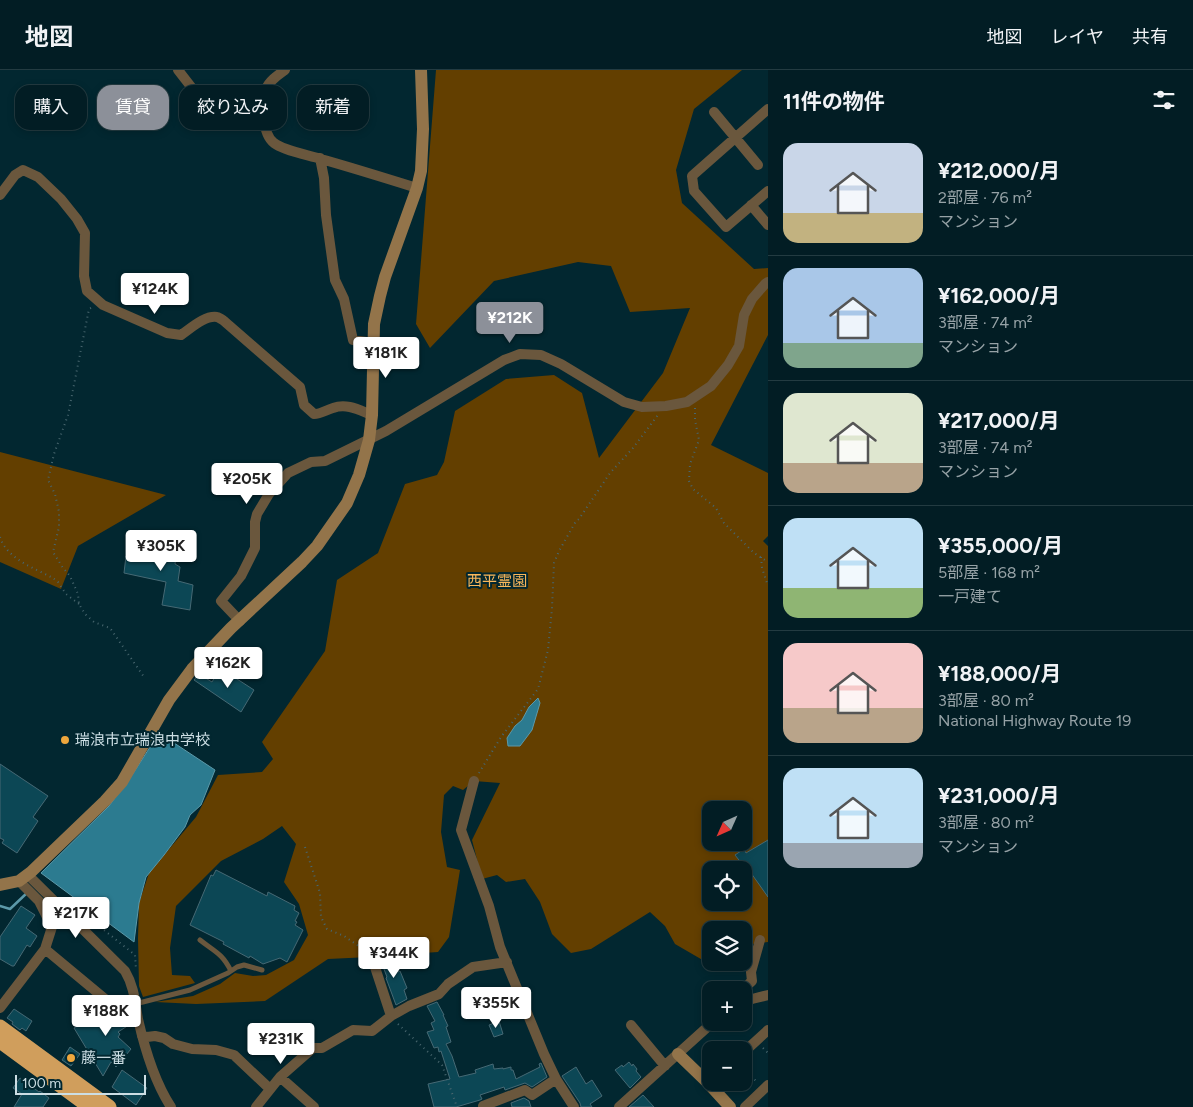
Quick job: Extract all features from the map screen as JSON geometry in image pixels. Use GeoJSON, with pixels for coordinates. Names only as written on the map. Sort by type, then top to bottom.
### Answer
{"type":"FeatureCollection","features":[{"type":"Feature","properties":{"kind":"highway"},"geometry":{"type":"LineString","coordinates":[[0,1027],[109,1107]]}},
{"type":"Feature","properties":{"kind":"highway"},"geometry":{"type":"LineString","coordinates":[[0,1041],[90,1107]]}},
{"type":"Feature","properties":{"kind":"street"},"geometry":{"type":"LineString","coordinates":[[178,70],[190,85]]}},
{"type":"Feature","properties":{"kind":"street"},"geometry":{"type":"LineString","coordinates":[[268,85],[284,70]]}},
{"type":"Feature","properties":{"kind":"street"},"geometry":{"type":"LineString","coordinates":[[0,885],[24,878],[105,802],[122,782],[169,700],[192,669],[231,628],[302,562],[325,536],[347,504],[359,475],[369,440],[372,415],[374,324],[385,277],[417,188],[421,171],[423,129],[421,70]]}},
{"type":"Feature","properties":{"kind":"street"},"geometry":{"type":"LineString","coordinates":[[768,109],[692,176],[694,191],[726,228],[768,191]]}},
{"type":"Feature","properties":{"kind":"street"},"geometry":{"type":"LineString","coordinates":[[714,112],[758,165]]}},
{"type":"Feature","properties":{"kind":"street"},"geometry":{"type":"LineString","coordinates":[[266,130],[274,143],[290,150],[417,188]]}},
{"type":"Feature","properties":{"kind":"street"},"geometry":{"type":"LineString","coordinates":[[320,158],[324,178],[326,215],[335,280],[344,299],[353,340],[373,343]]}},
{"type":"Feature","properties":{"kind":"street"},"geometry":{"type":"LineString","coordinates":[[0,196],[15,175],[23,170],[38,177],[61,199],[77,219],[85,233],[84,276],[87,292],[103,305],[166,333],[181,335],[202,320],[218,317],[300,387],[304,405],[314,414],[320,414],[340,406],[350,406],[372,415]]}},
{"type":"Feature","properties":{"kind":"street"},"geometry":{"type":"LineString","coordinates":[[751,206],[768,225]]}},
{"type":"Feature","properties":{"kind":"street"},"geometry":{"type":"LineString","coordinates":[[240,621],[220,601],[241,576],[255,548],[256,514],[269,494],[288,472],[311,462],[326,461],[386,432],[504,360],[520,354],[541,355],[561,364],[624,402],[642,407],[666,406],[687,402],[711,386],[728,365],[739,346],[744,315],[752,299],[768,282]]}},
{"type":"Feature","properties":{"kind":"street"},"geometry":{"type":"LineString","coordinates":[[474,781],[460,830],[489,906],[500,947],[544,1054],[556,1079],[574,1107]]}},
{"type":"Feature","properties":{"kind":"street"},"geometry":{"type":"LineString","coordinates":[[0,1008],[44,948],[52,927],[39,901],[24,878]]}},
{"type":"Feature","properties":{"kind":"street"},"geometry":{"type":"LineString","coordinates":[[24,878],[125,971],[131,980],[144,1046],[155,1076],[170,1107]]}},
{"type":"Feature","properties":{"kind":"street"},"geometry":{"type":"LineString","coordinates":[[752,981],[751,972],[760,940]]}},
{"type":"Feature","properties":{"kind":"street"},"geometry":{"type":"LineString","coordinates":[[44,948],[110,1003],[135,1002]]}},
{"type":"Feature","properties":{"kind":"street"},"geometry":{"type":"LineString","coordinates":[[372,958],[391,1016]]}},
{"type":"Feature","properties":{"kind":"street"},"geometry":{"type":"LineString","coordinates":[[256,1107],[280,1077],[313,1048],[322,1048],[353,1030],[372,1031],[391,1016],[439,994],[448,984],[473,967],[507,962]]}},
{"type":"Feature","properties":{"kind":"street"},"geometry":{"type":"LineString","coordinates":[[752,999],[768,995]]}},
{"type":"Feature","properties":{"kind":"street"},"geometry":{"type":"LineString","coordinates":[[631,1025],[665,1066]]}},
{"type":"Feature","properties":{"kind":"street"},"geometry":{"type":"LineString","coordinates":[[752,1045],[768,1030]]}},
{"type":"Feature","properties":{"kind":"street"},"geometry":{"type":"LineString","coordinates":[[618,1107],[704,1031]]}},
{"type":"Feature","properties":{"kind":"street"},"geometry":{"type":"LineString","coordinates":[[142,1036],[155,1036],[164,1038],[173,1044],[192,1049],[216,1050],[234,1055],[270,1089]]}},
{"type":"Feature","properties":{"kind":"street"},"geometry":{"type":"LineString","coordinates":[[678,1054],[702,1075]]}},
{"type":"Feature","properties":{"kind":"street"},"geometry":{"type":"LineString","coordinates":[[280,1077],[314,1107]]}},
{"type":"Feature","properties":{"kind":"street"},"geometry":{"type":"LineString","coordinates":[[482,1107],[525,1090],[532,1095],[556,1079]]}},
{"type":"Feature","properties":{"kind":"street"},"geometry":{"type":"LineString","coordinates":[[744,1107],[766,1087]]}},
{"type":"Feature","properties":{"kind":"street"},"geometry":{"type":"LineString","coordinates":[[717,1091],[730,1107]]}},
{"type":"Feature","properties":{"kind":"lane"},"geometry":{"type":"LineString","coordinates":[[200,940],[220,955],[231,971]]}},
{"type":"Feature","properties":{"kind":"lane"},"geometry":{"type":"LineString","coordinates":[[135,1002],[190,990],[244,965],[262,970]]}},
{"type":"Feature","properties":{"kind":"path"},"geometry":{"type":"LineString","coordinates":[[79,604],[78,594],[70,576],[53,552],[59,526],[59,512],[55,494],[48,480],[54,454],[68,415],[89,309],[98,301]]}},
{"type":"Feature","properties":{"kind":"path"},"geometry":{"type":"LineString","coordinates":[[695,396],[695,420],[699,440],[690,464],[689,481],[693,489],[716,508],[724,523],[754,553],[768,562]]}},
{"type":"Feature","properties":{"kind":"path"},"geometry":{"type":"LineString","coordinates":[[474,781],[501,738],[538,689],[548,650],[554,562],[569,535],[568,533],[610,473],[633,448],[666,406]]}},
{"type":"Feature","properties":{"kind":"path"},"geometry":{"type":"LineString","coordinates":[[0,537],[6,549],[16,558],[53,578],[94,622],[110,628],[144,676]]}},
{"type":"Feature","properties":{"kind":"path"},"geometry":{"type":"LineString","coordinates":[[761,558],[768,586]]}},
{"type":"Feature","properties":{"kind":"path"},"geometry":{"type":"LineString","coordinates":[[306,847],[320,894],[321,917],[327,929],[344,936],[365,949],[372,958]]}},
{"type":"Feature","properties":{"kind":"path"},"geometry":{"type":"LineString","coordinates":[[68,902],[135,955],[136,977],[131,980]]}},
{"type":"Feature","properties":{"kind":"path"},"geometry":{"type":"LineString","coordinates":[[391,1016],[403,1030],[442,1065],[457,1107]]}},
{"type":"Feature","properties":{"kind":"path"},"geometry":{"type":"LineString","coordinates":[[752,1076],[766,1087]]}},
{"type":"Feature","properties":{"kind":"green space","name":"西平霊園"},"geometry":{"type":"Polygon","coordinates":[[[436,70],[742,70],[694,109],[676,170],[682,203],[754,269],[768,268],[768,335],[711,445],[768,473],[768,536],[763,541],[768,546],[768,942],[752,944],[752,921],[702,921],[702,960],[675,944],[665,926],[650,912],[591,949],[571,953],[552,934],[540,902],[525,879],[506,882],[497,875],[482,879],[472,840],[500,783],[474,781],[463,790],[453,786],[444,795],[441,832],[447,867],[460,870],[449,937],[438,952],[409,954],[391,945],[374,947],[370,957],[328,959],[265,1001],[196,1004],[155,1002],[193,996],[220,984],[235,973],[253,976],[266,975],[294,960],[308,935],[299,904],[284,882],[296,844],[282,826],[263,839],[221,861],[176,906],[170,948],[172,975],[190,976],[195,983],[143,997],[139,986],[139,903],[149,873],[196,817],[218,775],[262,772],[273,759],[262,742],[325,651],[337,580],[378,553],[405,484],[437,475],[444,462],[455,411],[506,379],[554,375],[582,393],[599,458],[663,373],[690,308],[630,312],[611,266],[578,262],[494,281],[430,348],[416,324],[436,70]]]}},
{"type":"Feature","properties":{"kind":"green space"},"geometry":{"type":"Polygon","coordinates":[[[0,452],[166,495],[78,546],[61,589],[0,562],[0,452]]]}},
{"type":"Feature","properties":{"kind":"water"},"geometry":{"type":"Polygon","coordinates":[[[538,698],[540,703],[532,730],[520,746],[508,746],[507,738],[515,726],[522,720],[529,707],[538,698]]]}},
{"type":"Feature","properties":{"kind":"water"},"geometry":{"type":"Polygon","coordinates":[[[159,733],[215,770],[201,805],[190,815],[185,827],[146,877],[139,903],[134,942],[41,873],[109,806],[159,733]]]}},
{"type":"Feature","properties":{"kind":"building"},"geometry":{"type":"Polygon","coordinates":[[[159,535],[176,557],[175,564],[180,567],[178,581],[193,585],[190,610],[162,605],[166,582],[124,573],[126,556],[159,535]]]}},
{"type":"Feature","properties":{"kind":"building"},"geometry":{"type":"Polygon","coordinates":[[[220,668],[254,690],[241,712],[194,680],[199,674],[212,682],[220,668]]]}},
{"type":"Feature","properties":{"kind":"building"},"geometry":{"type":"Polygon","coordinates":[[[0,764],[48,796],[33,817],[38,821],[17,853],[2,843],[4,840],[0,838],[0,764]]]}},
{"type":"Feature","properties":{"kind":"building"},"geometry":{"type":"Polygon","coordinates":[[[768,840],[768,897],[752,874],[752,861],[740,861],[735,855],[741,851],[746,853],[768,840]]]}},
{"type":"Feature","properties":{"kind":"building"},"geometry":{"type":"Polygon","coordinates":[[[216,870],[267,896],[268,892],[295,906],[294,910],[299,913],[295,925],[303,930],[287,962],[280,958],[263,964],[190,925],[211,875],[213,876],[216,870]]]}},
{"type":"Feature","properties":{"kind":"building"},"geometry":{"type":"Polygon","coordinates":[[[21,906],[35,915],[26,928],[37,936],[30,947],[27,945],[14,966],[12,966],[0,959],[0,937],[21,906]]]}},
{"type":"Feature","properties":{"kind":"building"},"geometry":{"type":"Polygon","coordinates":[[[387,953],[390,961],[393,960],[398,972],[400,971],[407,988],[404,990],[407,999],[396,1005],[379,956],[387,953]]]}},
{"type":"Feature","properties":{"kind":"building"},"geometry":{"type":"Polygon","coordinates":[[[437,1002],[448,1026],[446,1027],[451,1042],[446,1044],[459,1077],[476,1073],[475,1070],[493,1064],[494,1069],[511,1067],[516,1079],[540,1067],[539,1064],[541,1063],[547,1077],[532,1087],[525,1083],[505,1090],[504,1087],[480,1095],[482,1099],[480,1100],[456,1107],[434,1107],[428,1084],[450,1079],[441,1051],[439,1052],[438,1047],[434,1048],[427,1032],[434,1030],[431,1023],[435,1021],[427,1006],[437,1002]]]}},
{"type":"Feature","properties":{"kind":"building"},"geometry":{"type":"Polygon","coordinates":[[[126,1007],[129,1009],[132,1023],[118,1032],[120,1034],[118,1037],[131,1049],[116,1067],[111,1062],[103,1076],[74,1028],[107,1009],[126,1007]]]}},
{"type":"Feature","properties":{"kind":"building"},"geometry":{"type":"Polygon","coordinates":[[[14,1009],[32,1021],[26,1031],[22,1028],[20,1030],[7,1018],[14,1009]]]}},
{"type":"Feature","properties":{"kind":"building"},"geometry":{"type":"Polygon","coordinates":[[[499,1021],[503,1034],[494,1037],[489,1025],[499,1021]]]}},
{"type":"Feature","properties":{"kind":"building"},"geometry":{"type":"Polygon","coordinates":[[[70,1047],[80,1054],[71,1066],[62,1060],[70,1047]]]}},
{"type":"Feature","properties":{"kind":"building"},"geometry":{"type":"Polygon","coordinates":[[[629,1062],[637,1069],[636,1071],[641,1077],[630,1088],[615,1070],[629,1062]]]}},
{"type":"Feature","properties":{"kind":"building"},"geometry":{"type":"Polygon","coordinates":[[[576,1067],[586,1084],[592,1080],[602,1096],[590,1104],[592,1107],[581,1107],[562,1076],[576,1067]]]}},
{"type":"Feature","properties":{"kind":"building"},"geometry":{"type":"Polygon","coordinates":[[[122,1070],[147,1088],[136,1105],[112,1087],[122,1070]]]}},
{"type":"Feature","properties":{"kind":"building"},"geometry":{"type":"Polygon","coordinates":[[[20,1078],[49,1098],[43,1107],[14,1107],[22,1094],[13,1088],[20,1078]]]}},
{"type":"Feature","properties":{"kind":"building"},"geometry":{"type":"Polygon","coordinates":[[[643,1095],[654,1107],[629,1107],[643,1095]]]}},
{"type":"Feature","properties":{"kind":"building"},"geometry":{"type":"Polygon","coordinates":[[[524,1098],[529,1101],[531,1107],[512,1107],[511,1103],[524,1098]]]}},
{"type":"Feature","properties":{"kind":"waterway"},"geometry":{"type":"LineString","coordinates":[[0,906],[10,909],[28,892]]}},
{"type":"Feature","properties":{"kind":"place","name":"瑞浪市立瑞浪中学校"},"geometry":{"type":"Point","coordinates":[65,740]}},
{"type":"Feature","properties":{"kind":"place","name":"藤一番"},"geometry":{"type":"Point","coordinates":[71,1058]}}]}
